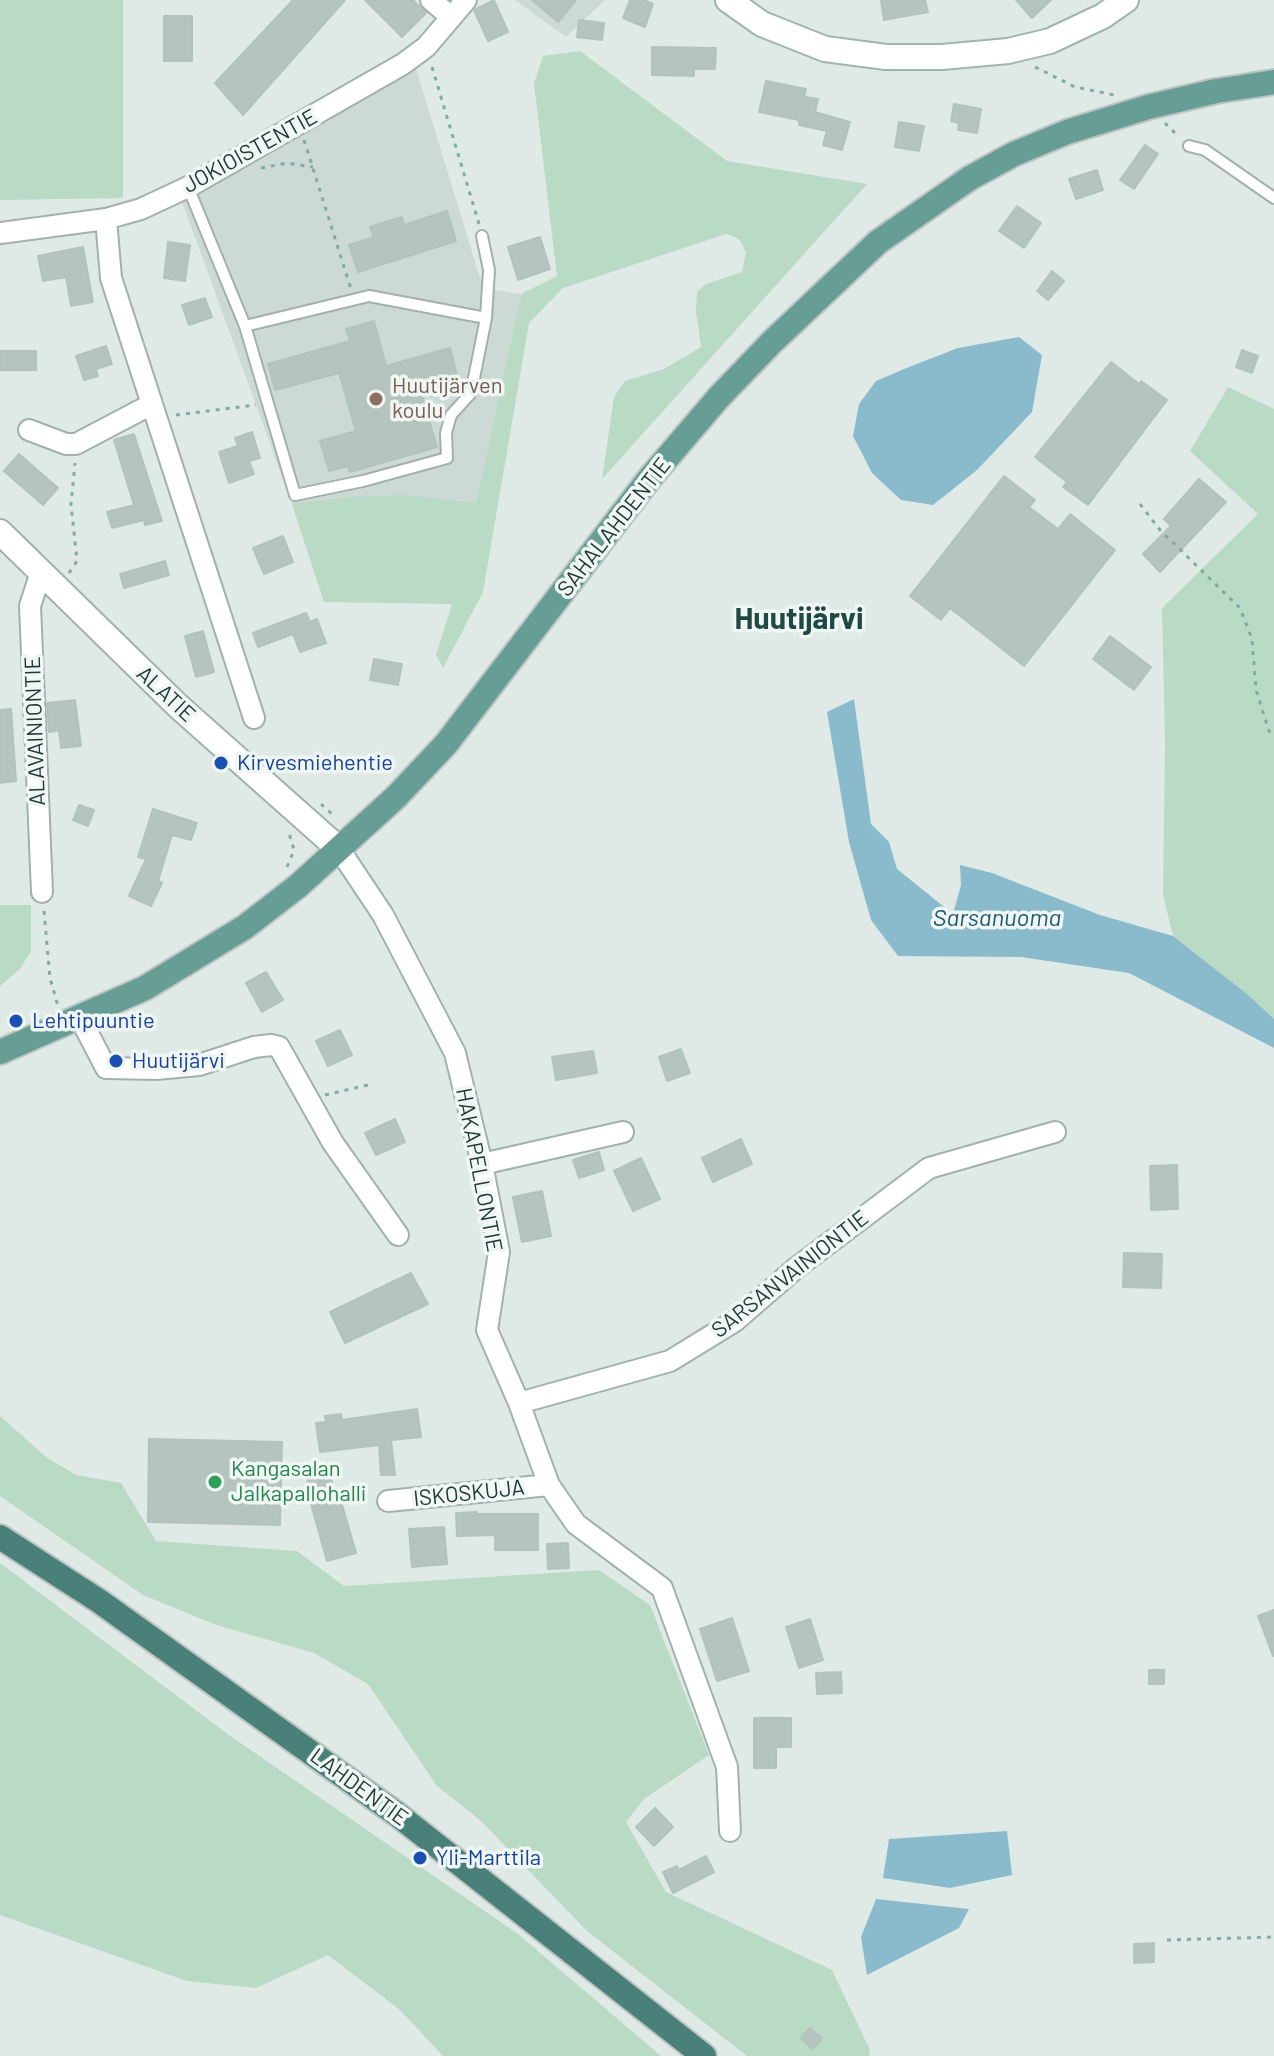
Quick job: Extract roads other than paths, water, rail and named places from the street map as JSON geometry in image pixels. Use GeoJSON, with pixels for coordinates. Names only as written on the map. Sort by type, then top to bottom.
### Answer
{"type":"FeatureCollection","features":[{"type":"Feature","properties":{"kind":"highway"},"geometry":{"type":"LineString","coordinates":[[0,1528],[99,1601]]}},
{"type":"Feature","properties":{"kind":"highway","name":"LAHDENTIE"},"geometry":{"type":"LineString","coordinates":[[0,1537],[99,1601],[398,1815],[704,2056]]}},
{"type":"Feature","properties":{"kind":"highway"},"geometry":{"type":"LineString","coordinates":[[0,1544],[64,1577]]}},
{"type":"Feature","properties":{"kind":"main road","name":"SAHALAHDENTIE"},"geometry":{"type":"LineString","coordinates":[[0,1052],[145,988],[245,927],[298,886],[396,797],[446,744],[649,479],[719,397],[828,287],[878,242],[970,178],[1014,154],[1067,132],[1148,107],[1216,91],[1274,82]]}},
{"type":"Feature","properties":{"kind":"street"},"geometry":{"type":"LineString","coordinates":[[431,0],[451,17]]}},
{"type":"Feature","properties":{"kind":"street","name":"JOKIOISTENTIE"},"geometry":{"type":"LineString","coordinates":[[0,233],[106,219],[141,209],[188,187],[403,64],[426,47],[466,0]]}},
{"type":"Feature","properties":{"kind":"street"},"geometry":{"type":"LineString","coordinates":[[728,0],[762,24],[825,49],[886,57],[942,57],[1008,51],[1050,41],[1097,8],[1126,0]]}},
{"type":"Feature","properties":{"kind":"street"},"geometry":{"type":"LineString","coordinates":[[106,219],[111,278],[254,718]]}},
{"type":"Feature","properties":{"kind":"street"},"geometry":{"type":"LineString","coordinates":[[29,430],[66,444],[76,444],[154,410]]}},
{"type":"Feature","properties":{"kind":"street","name":"ALATIE"},"geometry":{"type":"LineString","coordinates":[[0,532],[178,706],[339,849]]}},
{"type":"Feature","properties":{"kind":"street","name":"ALAVAINIONTIE"},"geometry":{"type":"LineString","coordinates":[[41,572],[30,606],[42,892]]}},
{"type":"Feature","properties":{"kind":"street","name":"HAKAPELLONTIE"},"geometry":{"type":"LineString","coordinates":[[339,849],[383,915],[455,1053],[499,1252],[487,1330],[519,1403],[549,1485],[576,1524],[662,1588],[727,1767],[730,1831]]}},
{"type":"Feature","properties":{"kind":"street"},"geometry":{"type":"LineString","coordinates":[[71,1022],[106,1068],[156,1069],[199,1065],[254,1047],[279,1047],[333,1143],[398,1235]]}},
{"type":"Feature","properties":{"kind":"street"},"geometry":{"type":"LineString","coordinates":[[482,1164],[623,1132]]}},
{"type":"Feature","properties":{"kind":"street","name":"SARSANVAINIONTIE"},"geometry":{"type":"LineString","coordinates":[[519,1403],[670,1361],[735,1321],[796,1268],[929,1168],[1055,1132]]}},
{"type":"Feature","properties":{"kind":"street","name":"ISKOSKUJA"},"geometry":{"type":"LineString","coordinates":[[388,1501],[549,1485]]}},
{"type":"Feature","properties":{"kind":"lane"},"geometry":{"type":"LineString","coordinates":[[1189,146],[1205,150],[1274,198]]}},
{"type":"Feature","properties":{"kind":"lane"},"geometry":{"type":"LineString","coordinates":[[188,187],[245,326],[295,495],[363,481],[447,458],[446,433],[451,415],[471,393],[486,318],[489,270],[482,236]]}},
{"type":"Feature","properties":{"kind":"lane"},"geometry":{"type":"LineString","coordinates":[[245,326],[369,296],[486,318]]}},
{"type":"Feature","properties":{"kind":"water"},"geometry":{"type":"Polygon","coordinates":[[[1019,337],[1042,355],[1032,412],[977,470],[933,505],[901,500],[872,473],[853,436],[859,404],[876,381],[909,367],[958,348],[1019,337]]]}},
{"type":"Feature","properties":{"kind":"water","name":"Sarsanuoma"},"geometry":{"type":"Polygon","coordinates":[[[854,699],[871,824],[889,842],[897,869],[953,914],[961,885],[960,865],[992,873],[1100,915],[1173,936],[1274,1019],[1274,1048],[1129,973],[1021,957],[898,956],[871,920],[849,842],[827,712],[854,699]]]}},
{"type":"Feature","properties":{"kind":"water"},"geometry":{"type":"Polygon","coordinates":[[[1007,1831],[1012,1875],[950,1888],[883,1878],[889,1839],[1007,1831]]]}},
{"type":"Feature","properties":{"kind":"water"},"geometry":{"type":"Polygon","coordinates":[[[876,1899],[969,1909],[959,1928],[867,1975],[861,1937],[876,1899]]]}},
{"type":"Feature","properties":{"kind":"place","name":"Huutijärven koulu"},"geometry":{"type":"Point","coordinates":[376,399]}},
{"type":"Feature","properties":{"kind":"place","name":"Kirvesmiehentie"},"geometry":{"type":"Point","coordinates":[221,763]}},
{"type":"Feature","properties":{"kind":"place","name":"Lehtipuuntie"},"geometry":{"type":"Point","coordinates":[16,1021]}},
{"type":"Feature","properties":{"kind":"place","name":"Huutijärvi"},"geometry":{"type":"Point","coordinates":[116,1061]}},
{"type":"Feature","properties":{"kind":"place","name":"Kangasalan Jalkapallohalli"},"geometry":{"type":"Point","coordinates":[215,1482]}},
{"type":"Feature","properties":{"kind":"place","name":"Yli-Marttila"},"geometry":{"type":"Point","coordinates":[420,1858]}},
{"type":"Feature","properties":{"kind":"district","name":"Huutijärvi"},"geometry":{"type":"Point","coordinates":[799,619]}}]}
